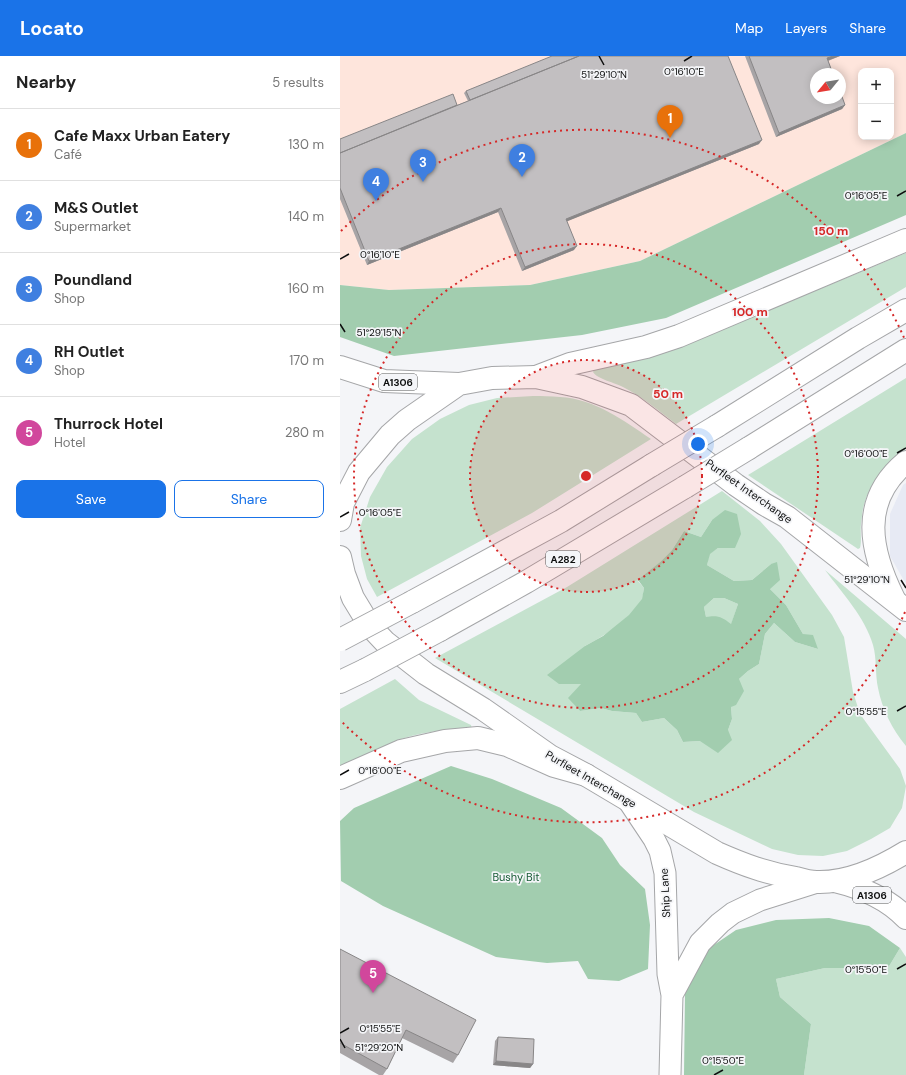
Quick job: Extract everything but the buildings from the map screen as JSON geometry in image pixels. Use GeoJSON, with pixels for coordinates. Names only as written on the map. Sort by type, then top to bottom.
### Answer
{"type":"FeatureCollection","features":[{"type":"Feature","properties":{"kind":"main road"},"geometry":{"type":"LineString","coordinates":[[536,377],[570,364],[646,347],[678,336],[906,240]]}},
{"type":"Feature","properties":{"kind":"main road"},"geometry":{"type":"LineString","coordinates":[[340,640],[561,520],[906,310]]}},
{"type":"Feature","properties":{"kind":"main road","name":"A282"},"geometry":{"type":"LineString","coordinates":[[340,682],[440,630],[526,582],[749,448],[906,350]]}},
{"type":"Feature","properties":{"kind":"main road","name":"A1306"},"geometry":{"type":"LineString","coordinates":[[340,367],[384,381],[459,384]]}},
{"type":"Feature","properties":{"kind":"main road","name":"Purfleet Interchange"},"geometry":{"type":"LineString","coordinates":[[341,502],[359,472],[390,436],[407,420],[459,384],[492,378],[536,377],[582,387],[631,405],[736,485],[764,504],[788,517],[840,559],[900,604]]}},
{"type":"Feature","properties":{"kind":"main road"},"geometry":{"type":"LineString","coordinates":[[900,604],[880,568],[872,536],[877,504],[882,491],[892,476],[906,462]]}},
{"type":"Feature","properties":{"kind":"main road","name":"Purfleet Interchange"},"geometry":{"type":"LineString","coordinates":[[340,556],[344,574],[353,598],[370,626],[385,642],[426,674],[483,709],[550,756],[586,775],[717,853],[739,863],[765,872],[825,881],[861,875],[885,865],[906,852]]}},
{"type":"Feature","properties":{"kind":"main road"},"geometry":{"type":"LineString","coordinates":[[340,778],[401,751],[445,741],[478,738],[507,745],[554,766],[586,775]]}},
{"type":"Feature","properties":{"kind":"main road","name":"A1306"},"geometry":{"type":"LineString","coordinates":[[825,881],[864,890],[890,905],[906,918]]}},
{"type":"Feature","properties":{"kind":"street","name":"Ship Lane"},"geometry":{"type":"LineString","coordinates":[[628,800],[654,839],[660,851],[664,867],[668,974],[672,995],[670,1075]]}},
{"type":"Feature","properties":{"kind":"street","name":"Ship Lane"},"geometry":{"type":"LineString","coordinates":[[672,995],[700,943],[720,923],[733,913],[760,900],[825,881]]}},
{"type":"Feature","properties":{"kind":"shaded area"},"geometry":{"type":"Polygon","coordinates":[[[340,56],[906,56],[906,133],[894,139],[894,68],[858,68],[858,140],[891,140],[640,261],[530,285],[389,290],[340,285],[340,56]]]}},
{"type":"Feature","properties":{"kind":"shaded area"},"geometry":{"type":"Polygon","coordinates":[[[906,483],[906,584],[890,556],[890,514],[903,485],[906,483]]]}},
{"type":"Feature","properties":{"kind":"green space"},"geometry":{"type":"Polygon","coordinates":[[[906,133],[906,215],[666,318],[582,335],[394,356],[340,337],[340,285],[389,290],[530,285],[640,261],[906,133]]]}},
{"type":"Feature","properties":{"kind":"green space"},"geometry":{"type":"Polygon","coordinates":[[[906,253],[906,287],[676,424],[637,395],[620,385],[598,377],[593,372],[594,370],[659,352],[726,328],[906,253]]]}},
{"type":"Feature","properties":{"kind":"green space"},"geometry":{"type":"Polygon","coordinates":[[[906,378],[906,449],[886,466],[870,488],[863,510],[860,548],[858,549],[748,475],[906,378]]]}},
{"type":"Feature","properties":{"kind":"green space"},"geometry":{"type":"Polygon","coordinates":[[[550,396],[573,399],[597,406],[651,439],[532,513],[377,597],[367,579],[361,556],[360,528],[370,497],[387,467],[412,439],[440,419],[469,405],[497,398],[550,396]]]}},
{"type":"Feature","properties":{"kind":"green space"},"geometry":{"type":"Polygon","coordinates":[[[722,491],[760,521],[781,544],[832,615],[844,637],[853,692],[860,714],[900,769],[906,786],[902,808],[890,828],[847,851],[823,856],[798,855],[772,849],[694,812],[435,658],[567,587],[722,491]],[[712,520],[701,537],[684,531],[672,550],[638,581],[644,588],[642,600],[631,614],[616,626],[585,646],[582,684],[569,698],[580,711],[601,708],[612,711],[636,713],[642,722],[664,718],[677,730],[683,742],[700,741],[728,730],[732,719],[731,707],[739,679],[759,664],[765,634],[774,623],[795,642],[818,649],[803,634],[786,605],[770,589],[771,564],[752,580],[734,581],[707,565],[709,554],[718,548],[735,548],[712,520]]]}},
{"type":"Feature","properties":{"kind":"green space"},"geometry":{"type":"Polygon","coordinates":[[[725,510],[737,514],[741,534],[735,548],[718,548],[710,554],[707,565],[734,581],[752,580],[771,564],[777,562],[780,580],[770,589],[786,605],[803,634],[813,635],[818,649],[795,642],[774,623],[765,634],[759,664],[739,679],[744,691],[736,705],[731,707],[732,719],[728,730],[732,740],[718,753],[700,741],[683,742],[677,730],[664,718],[642,722],[636,713],[612,711],[601,708],[580,711],[568,698],[581,684],[559,684],[547,675],[585,646],[603,636],[629,615],[642,599],[644,588],[638,580],[672,550],[684,531],[701,537],[712,520],[725,510]],[[714,598],[704,607],[706,617],[720,617],[731,624],[738,604],[724,598],[714,598]]]}},
{"type":"Feature","properties":{"kind":"green space"},"geometry":{"type":"Polygon","coordinates":[[[825,570],[906,639],[906,746],[892,726],[882,704],[877,683],[876,661],[873,645],[865,625],[825,570]]]}},
{"type":"Feature","properties":{"kind":"green space"},"geometry":{"type":"Polygon","coordinates":[[[714,598],[724,598],[738,604],[731,625],[706,617],[704,607],[714,598]]]}},
{"type":"Feature","properties":{"kind":"green space"},"geometry":{"type":"Polygon","coordinates":[[[395,679],[419,700],[471,725],[472,729],[432,732],[412,736],[386,745],[340,769],[340,709],[395,679]]]}},
{"type":"Feature","properties":{"kind":"green space","name":"Bushy Bit"},"geometry":{"type":"Polygon","coordinates":[[[451,766],[492,779],[561,808],[602,838],[620,865],[645,889],[650,925],[648,969],[619,981],[588,979],[578,961],[547,963],[496,957],[383,906],[341,881],[340,821],[354,808],[451,766]]]}},
{"type":"Feature","properties":{"kind":"green space"},"geometry":{"type":"Polygon","coordinates":[[[829,918],[869,926],[900,948],[888,968],[825,968],[776,979],[780,997],[811,1024],[804,1075],[684,1075],[685,994],[705,951],[736,930],[776,920],[829,918]]]}},
{"type":"Feature","properties":{"kind":"green space"},"geometry":{"type":"Polygon","coordinates":[[[900,948],[906,957],[906,1075],[804,1075],[811,1024],[780,997],[776,979],[825,968],[888,968],[900,948]]]}},
{"type":"Feature","properties":{"kind":"place","name":"Cafe Maxx Urban Eatery"},"geometry":{"type":"Point","coordinates":[670,138]}},
{"type":"Feature","properties":{"kind":"place","name":"M&S Outlet"},"geometry":{"type":"Point","coordinates":[522,177]}},
{"type":"Feature","properties":{"kind":"place","name":"Poundland"},"geometry":{"type":"Point","coordinates":[423,182]}},
{"type":"Feature","properties":{"kind":"place","name":"RH Outlet"},"geometry":{"type":"Point","coordinates":[376,201]}},
{"type":"Feature","properties":{"kind":"place","name":"Thurrock Hotel"},"geometry":{"type":"Point","coordinates":[373,993]}}]}
